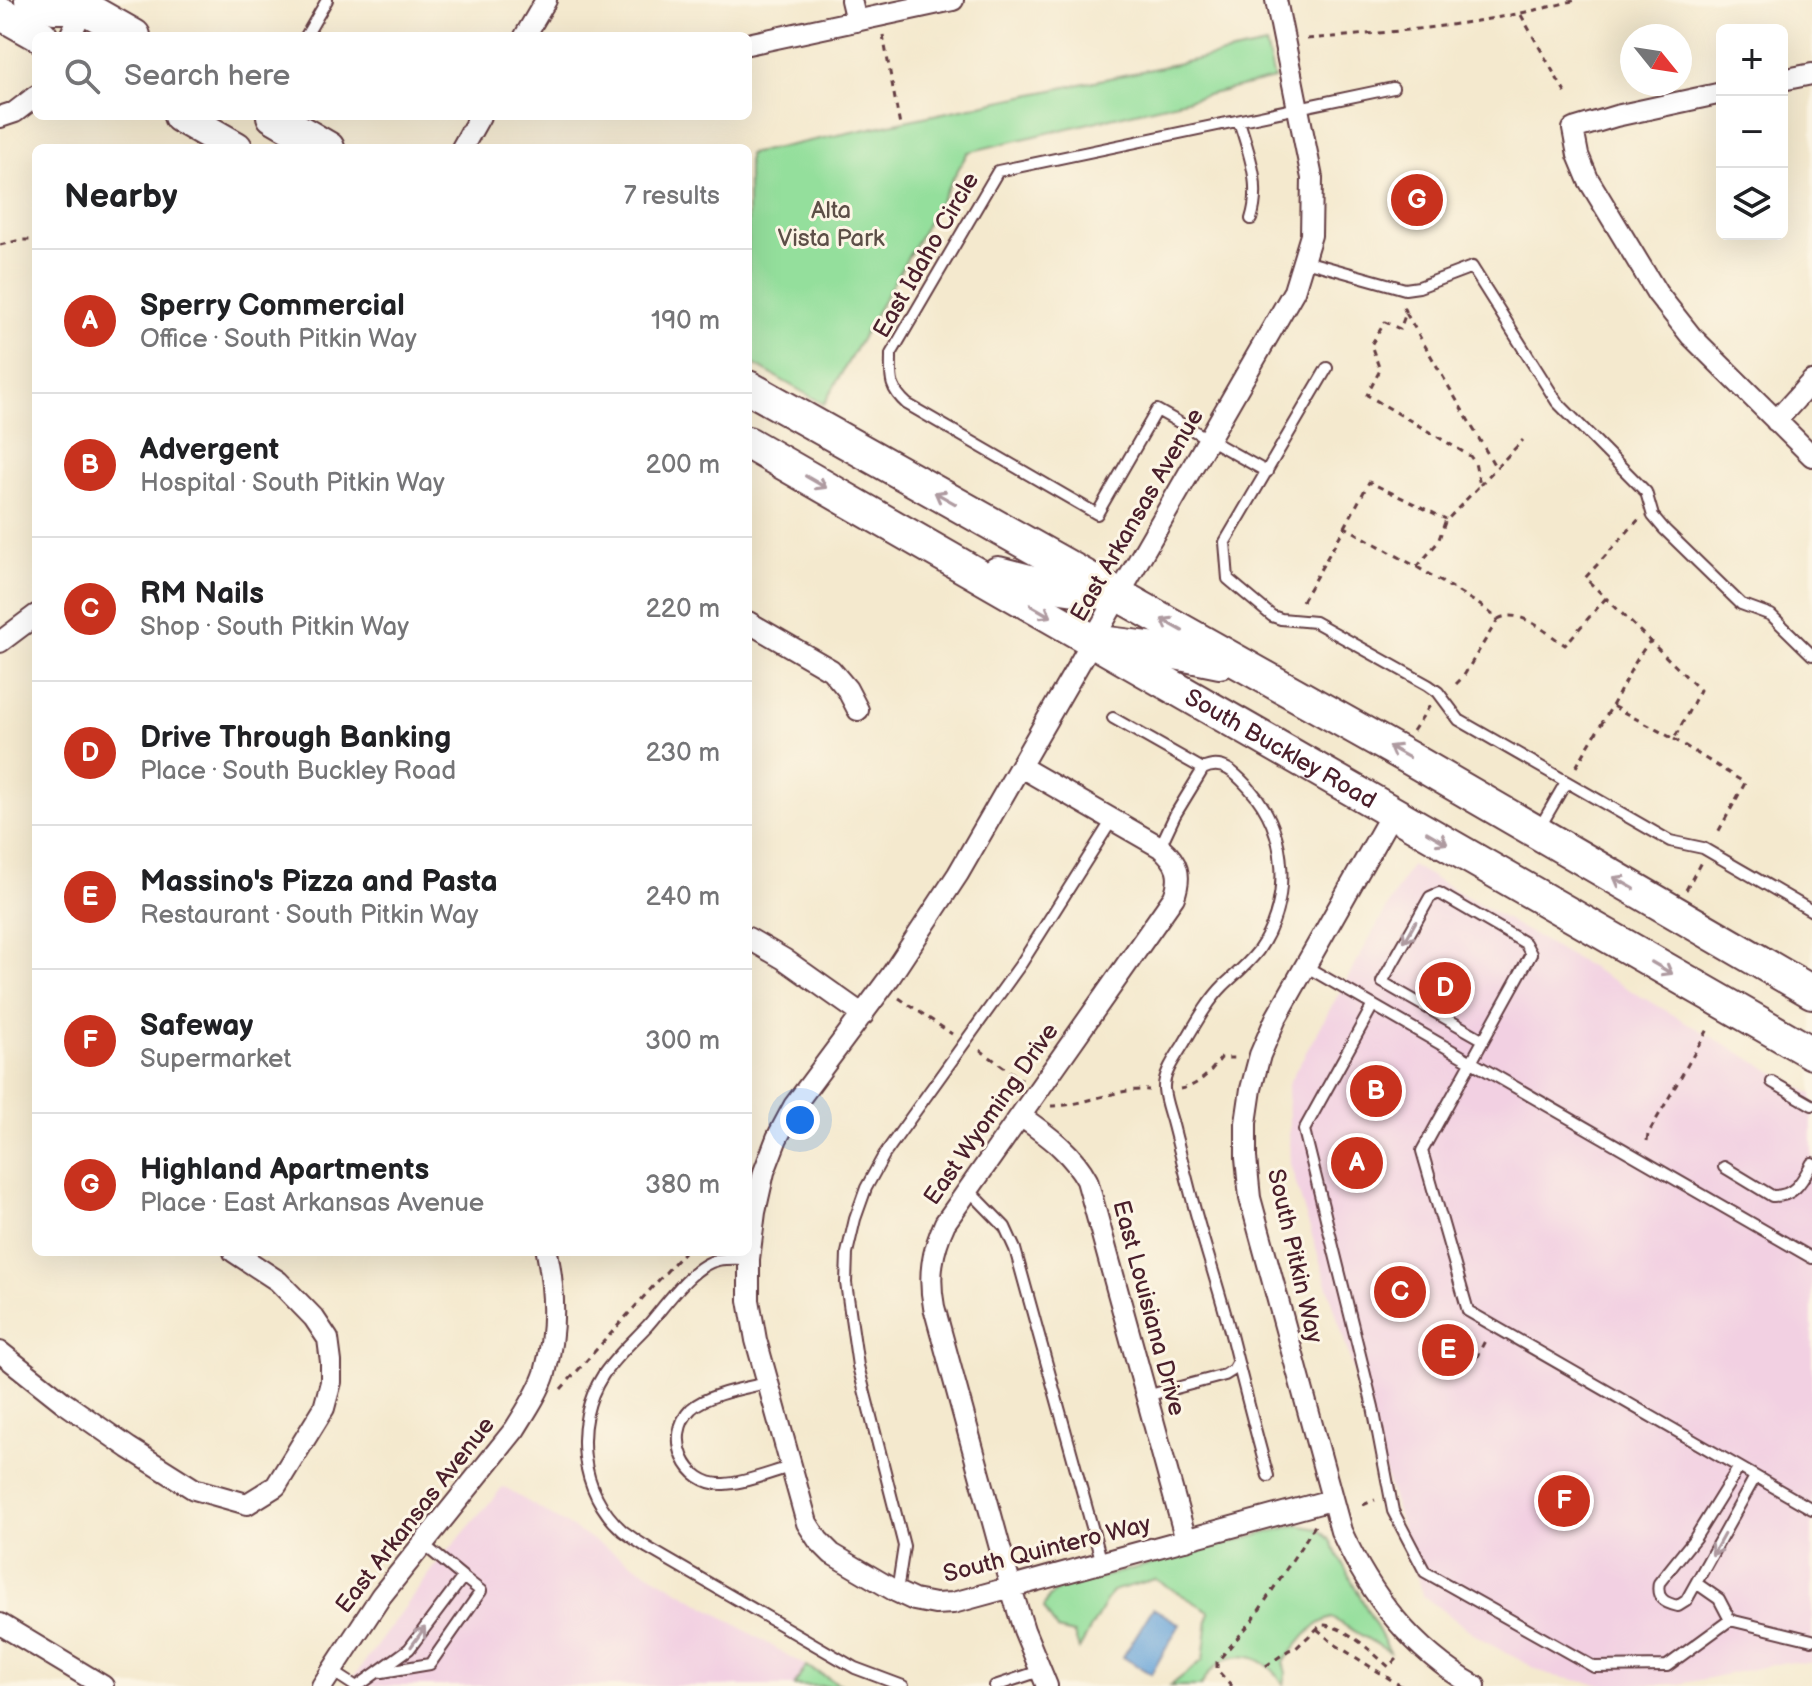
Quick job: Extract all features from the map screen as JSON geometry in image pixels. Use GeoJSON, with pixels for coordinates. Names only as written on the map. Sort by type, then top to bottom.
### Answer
{"type":"FeatureCollection","features":[{"type":"Feature","properties":{"kind":"main road"},"geometry":{"type":"LineString","coordinates":[[31,0],[54,7],[81,2],[128,32]]}},
{"type":"Feature","properties":{"kind":"main road"},"geometry":{"type":"LineString","coordinates":[[0,13],[34,32]]}},
{"type":"Feature","properties":{"kind":"main road"},"geometry":{"type":"LineString","coordinates":[[187,120],[229,144]]}},
{"type":"Feature","properties":{"kind":"main road"},"geometry":{"type":"LineString","coordinates":[[280,120],[321,144]]}},
{"type":"Feature","properties":{"kind":"main road"},"geometry":{"type":"LineString","coordinates":[[752,389],[1250,669],[1812,992]]}},
{"type":"Feature","properties":{"kind":"main road","name":"South Buckley Road"},"geometry":{"type":"LineString","coordinates":[[752,445],[1812,1053]]}},
{"type":"Feature","properties":{"kind":"main road"},"geometry":{"type":"LineString","coordinates":[[953,560],[1041,584],[1121,596]]}},
{"type":"Feature","properties":{"kind":"main road"},"geometry":{"type":"LineString","coordinates":[[1093,641],[1156,649],[1250,669]]}},
{"type":"Feature","properties":{"kind":"main road"},"geometry":{"type":"LineString","coordinates":[[1752,1019],[1812,1036]]}},
{"type":"Feature","properties":{"kind":"street"},"geometry":{"type":"LineString","coordinates":[[527,32],[546,0]]}},
{"type":"Feature","properties":{"kind":"street"},"geometry":{"type":"LineString","coordinates":[[851,0],[856,21]]}},
{"type":"Feature","properties":{"kind":"street"},"geometry":{"type":"LineString","coordinates":[[752,43],[953,0]]}},
{"type":"Feature","properties":{"kind":"street","name":"East Arkansas Avenue"},"geometry":{"type":"LineString","coordinates":[[863,1015],[958,874],[1021,767],[1285,310],[1305,261],[1314,201],[1312,178],[1276,0]]}},
{"type":"Feature","properties":{"kind":"street"},"geometry":{"type":"LineString","coordinates":[[71,32],[81,2]]}},
{"type":"Feature","properties":{"kind":"street"},"geometry":{"type":"LineString","coordinates":[[1788,79],[1812,74]]}},
{"type":"Feature","properties":{"kind":"street"},"geometry":{"type":"LineString","coordinates":[[1716,94],[1616,116],[1573,129],[1578,155],[1588,179],[1657,293],[1691,336],[1812,456]]}},
{"type":"Feature","properties":{"kind":"street"},"geometry":{"type":"LineString","coordinates":[[0,117],[15,112],[32,99]]}},
{"type":"Feature","properties":{"kind":"street"},"geometry":{"type":"LineString","coordinates":[[464,144],[478,120]]}},
{"type":"Feature","properties":{"kind":"street"},"geometry":{"type":"LineString","coordinates":[[1776,421],[1812,381]]}},
{"type":"Feature","properties":{"kind":"street"},"geometry":{"type":"LineString","coordinates":[[0,642],[32,618]]}},
{"type":"Feature","properties":{"kind":"street"},"geometry":{"type":"LineString","coordinates":[[752,624],[831,670],[847,689],[858,710]]}},
{"type":"Feature","properties":{"kind":"street"},"geometry":{"type":"LineString","coordinates":[[1021,767],[1160,847]]}},
{"type":"Feature","properties":{"kind":"street","name":"South Pitkin Way"},"geometry":{"type":"LineString","coordinates":[[1392,813],[1276,1018],[1260,1055],[1246,1123],[1246,1158],[1255,1222],[1331,1500],[1357,1565],[1401,1627],[1428,1653],[1475,1686]]}},
{"type":"Feature","properties":{"kind":"street","name":"East Wyoming Drive"},"geometry":{"type":"LineString","coordinates":[[1044,1679],[1011,1588],[931,1287],[931,1264],[945,1223],[1174,897],[1179,872],[1174,859],[1160,847]]}},
{"type":"Feature","properties":{"kind":"street"},"geometry":{"type":"LineString","coordinates":[[752,940],[863,1015]]}},
{"type":"Feature","properties":{"kind":"street","name":"South Quintero Way"},"geometry":{"type":"LineString","coordinates":[[752,1235],[756,1203],[777,1138],[794,1106],[863,1015]]}},
{"type":"Feature","properties":{"kind":"street","name":"East Louisiana Drive"},"geometry":{"type":"LineString","coordinates":[[1022,1117],[1063,1146],[1087,1180],[1186,1540]]}},
{"type":"Feature","properties":{"kind":"street"},"geometry":{"type":"LineString","coordinates":[[0,1352],[107,1433],[194,1489],[247,1504],[276,1486],[324,1408],[331,1382],[331,1362],[328,1339],[314,1318],[278,1281],[240,1256]]}},
{"type":"Feature","properties":{"kind":"street","name":"East Arkansas Avenue"},"geometry":{"type":"LineString","coordinates":[[327,1678],[381,1596],[515,1429],[545,1375],[553,1315],[548,1256]]}},
{"type":"Feature","properties":{"kind":"street","name":"South Quintero Way"},"geometry":{"type":"LineString","coordinates":[[749,1256],[749,1300],[756,1340],[801,1508],[818,1540],[832,1554],[914,1600],[953,1603],[1331,1500]]}},
{"type":"Feature","properties":{"kind":"street"},"geometry":{"type":"LineString","coordinates":[[0,1624],[103,1686]]}},
{"type":"Feature","properties":{"kind":"lane"},"geometry":{"type":"LineString","coordinates":[[308,32],[327,0]]}},
{"type":"Feature","properties":{"kind":"lane","name":"East Idaho Circle"},"geometry":{"type":"LineString","coordinates":[[1210,440],[1157,410],[1097,514],[907,404],[891,384],[891,354],[998,171],[1393,88]]}},
{"type":"Feature","properties":{"kind":"lane"},"geometry":{"type":"LineString","coordinates":[[1239,121],[1256,180],[1257,201],[1251,219]]}},
{"type":"Feature","properties":{"kind":"lane"},"geometry":{"type":"LineString","coordinates":[[1305,261],[1405,289],[1419,287],[1472,267],[1557,402],[1646,492],[1653,516],[1664,529],[1741,604],[1771,615],[1812,655]]}},
{"type":"Feature","properties":{"kind":"lane"},"geometry":{"type":"LineString","coordinates":[[1324,373],[1225,542],[1228,579],[1272,616],[1315,622],[1428,685],[1438,692],[1459,720],[1670,841],[1703,848],[1812,911]]}},
{"type":"Feature","properties":{"kind":"lane"},"geometry":{"type":"LineString","coordinates":[[1210,440],[1267,472]]}},
{"type":"Feature","properties":{"kind":"lane"},"geometry":{"type":"LineString","coordinates":[[1113,718],[1203,769]]}},
{"type":"Feature","properties":{"kind":"lane"},"geometry":{"type":"LineString","coordinates":[[1160,847],[1203,769],[1211,765],[1228,768],[1249,788],[1269,817],[1281,859],[1282,890],[1270,929],[1258,950],[1223,986],[1204,1012],[1175,1057],[1164,1086],[1268,1476]]}},
{"type":"Feature","properties":{"kind":"lane"},"geometry":{"type":"LineString","coordinates":[[1537,833],[1566,782]]}},
{"type":"Feature","properties":{"kind":"lane"},"geometry":{"type":"LineString","coordinates":[[897,1592],[904,1546],[858,1366],[850,1321],[847,1253],[866,1188],[884,1155],[1030,951],[1112,820]]}},
{"type":"Feature","properties":{"kind":"lane"},"geometry":{"type":"LineString","coordinates":[[1482,1039],[1382,982],[1430,897],[1439,893],[1525,943],[1531,954],[1422,1151],[1468,1311],[1812,1509]]}},
{"type":"Feature","properties":{"kind":"lane"},"geometry":{"type":"LineString","coordinates":[[1305,966],[1810,1253]]}},
{"type":"Feature","properties":{"kind":"lane"},"geometry":{"type":"LineString","coordinates":[[1373,1005],[1304,1130],[1373,1407],[1393,1511],[1425,1572],[1594,1667],[1667,1666],[1730,1620]]}},
{"type":"Feature","properties":{"kind":"lane"},"geometry":{"type":"LineString","coordinates":[[1772,1082],[1812,1105]]}},
{"type":"Feature","properties":{"kind":"lane"},"geometry":{"type":"LineString","coordinates":[[1724,1167],[1772,1196],[1779,1196],[1798,1189],[1812,1163]]}},
{"type":"Feature","properties":{"kind":"lane"},"geometry":{"type":"LineString","coordinates":[[969,1190],[1005,1227],[1015,1249],[1102,1563]]}},
{"type":"Feature","properties":{"kind":"lane"},"geometry":{"type":"LineString","coordinates":[[749,1259],[720,1259],[707,1263],[604,1374],[588,1406],[584,1433],[586,1468],[593,1489],[622,1530],[648,1548],[855,1668],[903,1686]]}},
{"type":"Feature","properties":{"kind":"lane"},"geometry":{"type":"LineString","coordinates":[[1146,1396],[1225,1375],[1237,1363]]}},
{"type":"Feature","properties":{"kind":"lane"},"geometry":{"type":"LineString","coordinates":[[767,1383],[703,1400],[691,1409],[682,1422],[679,1450],[685,1464],[696,1476],[709,1483],[725,1484],[790,1467]]}},
{"type":"Feature","properties":{"kind":"lane"},"geometry":{"type":"LineString","coordinates":[[1739,1467],[1695,1538],[1659,1583],[1657,1592],[1669,1604],[1678,1606],[1686,1601],[1755,1477]]}},
{"type":"Feature","properties":{"kind":"lane"},"geometry":{"type":"LineString","coordinates":[[376,1673],[430,1664],[481,1591],[423,1544]]}},
{"type":"Feature","properties":{"kind":"lane"},"geometry":{"type":"LineString","coordinates":[[327,1678],[357,1686],[409,1649],[463,1577]]}},
{"type":"Feature","properties":{"kind":"lane"},"geometry":{"type":"LineString","coordinates":[[1696,1583],[1719,1599],[1730,1620],[1812,1640]]}},
{"type":"Feature","properties":{"kind":"lane"},"geometry":{"type":"LineString","coordinates":[[995,1686],[1044,1679]]}},
{"type":"Feature","properties":{"kind":"path"},"geometry":{"type":"LineString","coordinates":[[1307,39],[1521,15],[1576,0]]}},
{"type":"Feature","properties":{"kind":"path"},"geometry":{"type":"LineString","coordinates":[[1521,15],[1568,98]]}},
{"type":"Feature","properties":{"kind":"path"},"geometry":{"type":"LineString","coordinates":[[883,31],[900,126]]}},
{"type":"Feature","properties":{"kind":"path"},"geometry":{"type":"LineString","coordinates":[[0,245],[32,240]]}},
{"type":"Feature","properties":{"kind":"path"},"geometry":{"type":"LineString","coordinates":[[1400,298],[1496,468]]}},
{"type":"Feature","properties":{"kind":"path"},"geometry":{"type":"LineString","coordinates":[[1406,313],[1400,329],[1385,322],[1371,345],[1380,370],[1367,395],[1470,456],[1475,463],[1480,485]]}},
{"type":"Feature","properties":{"kind":"path"},"geometry":{"type":"LineString","coordinates":[[1417,567],[1438,542],[1447,520],[1523,440]]}},
{"type":"Feature","properties":{"kind":"path"},"geometry":{"type":"LineString","coordinates":[[1302,601],[1369,482],[1447,520]]}},
{"type":"Feature","properties":{"kind":"path"},"geometry":{"type":"LineString","coordinates":[[1640,518],[1585,578],[1700,690],[1674,739]]}},
{"type":"Feature","properties":{"kind":"path"},"geometry":{"type":"LineString","coordinates":[[1345,527],[1417,567],[1498,619]]}},
{"type":"Feature","properties":{"kind":"path"},"geometry":{"type":"LineString","coordinates":[[1453,687],[1463,677],[1498,619],[1512,614],[1521,617],[1565,645],[1606,598]]}},
{"type":"Feature","properties":{"kind":"path"},"geometry":{"type":"LineString","coordinates":[[1576,767],[1628,677],[1632,664],[1650,641]]}},
{"type":"Feature","properties":{"kind":"path"},"geometry":{"type":"LineString","coordinates":[[1410,736],[1434,701]]}},
{"type":"Feature","properties":{"kind":"path"},"geometry":{"type":"LineString","coordinates":[[1612,706],[1674,739],[1745,783],[1716,836]]}},
{"type":"Feature","properties":{"kind":"path"},"geometry":{"type":"LineString","coordinates":[[1684,894],[1703,858]]}},
{"type":"Feature","properties":{"kind":"path"},"geometry":{"type":"LineString","coordinates":[[883,987],[1027,1084]]}},
{"type":"Feature","properties":{"kind":"path"},"geometry":{"type":"LineString","coordinates":[[1647,1141],[1648,1134],[1711,1025]]}},
{"type":"Feature","properties":{"kind":"path"},"geometry":{"type":"LineString","coordinates":[[556,1395],[680,1256]]}},
{"type":"Feature","properties":{"kind":"path"},"geometry":{"type":"LineString","coordinates":[[1476,1358],[1486,1339]]}},
{"type":"Feature","properties":{"kind":"path"},"geometry":{"type":"LineString","coordinates":[[1363,1505],[1378,1499]]}},
{"type":"Feature","properties":{"kind":"path"},"geometry":{"type":"LineString","coordinates":[[1232,1686],[1217,1670],[1217,1662],[1269,1598],[1331,1500]]}},
{"type":"Feature","properties":{"kind":"path"},"geometry":{"type":"LineString","coordinates":[[1266,1666],[1326,1625],[1351,1636],[1389,1667],[1401,1655]]}},
{"type":"Feature","properties":{"kind":"path"},"geometry":{"type":"LineString","coordinates":[[1317,1629],[1333,1643],[1401,1686]]}},
{"type":"Feature","properties":{"kind":"shaded area"},"geometry":{"type":"Polygon","coordinates":[[[1411,865],[1812,1094],[1812,1663],[1786,1662],[1680,1684],[1607,1686],[1548,1675],[1484,1641],[1423,1596],[1290,1164],[1288,1084],[1411,865]]]}},
{"type":"Feature","properties":{"kind":"shaded area"},"geometry":{"type":"Polygon","coordinates":[[[503,1487],[806,1666],[794,1686],[347,1686],[436,1565],[503,1487]]]}},
{"type":"Feature","properties":{"kind":"green space","name":"Alta Vista Park"},"geometry":{"type":"Polygon","coordinates":[[[1266,45],[1274,79],[968,152],[824,404],[752,363],[752,153],[1266,45]]]}},
{"type":"Feature","properties":{"kind":"green space"},"geometry":{"type":"Polygon","coordinates":[[[1296,1525],[1319,1529],[1330,1540],[1390,1652],[1332,1618],[1310,1631],[1283,1662],[1286,1673],[1284,1685],[1265,1664],[1242,1656],[1219,1664],[1201,1686],[1170,1686],[1203,1660],[1209,1611],[1155,1579],[1112,1591],[1079,1649],[1074,1634],[1057,1630],[1044,1608],[1049,1597],[1061,1588],[1296,1525]]]}},
{"type":"Feature","properties":{"kind":"green space"},"geometry":{"type":"Polygon","coordinates":[[[806,1666],[843,1686],[794,1686],[806,1666]]]}},
{"type":"Feature","properties":{"kind":"water"},"geometry":{"type":"Polygon","coordinates":[[[1153,1608],[1180,1624],[1151,1674],[1123,1657],[1153,1608]]]}},
{"type":"Feature","properties":{"kind":"place","name":"Highland Apartments"},"geometry":{"type":"Point","coordinates":[1417,200]}},
{"type":"Feature","properties":{"kind":"place","name":"Drive Through Banking"},"geometry":{"type":"Point","coordinates":[1445,988]}},
{"type":"Feature","properties":{"kind":"place","name":"Advergent"},"geometry":{"type":"Point","coordinates":[1376,1091]}},
{"type":"Feature","properties":{"kind":"place","name":"Sperry Commercial"},"geometry":{"type":"Point","coordinates":[1357,1163]}},
{"type":"Feature","properties":{"kind":"place","name":"RM Nails"},"geometry":{"type":"Point","coordinates":[1400,1292]}},
{"type":"Feature","properties":{"kind":"place","name":"Massino's Pizza and Pasta"},"geometry":{"type":"Point","coordinates":[1448,1350]}},
{"type":"Feature","properties":{"kind":"place","name":"Safeway"},"geometry":{"type":"Point","coordinates":[1564,1501]}}]}
